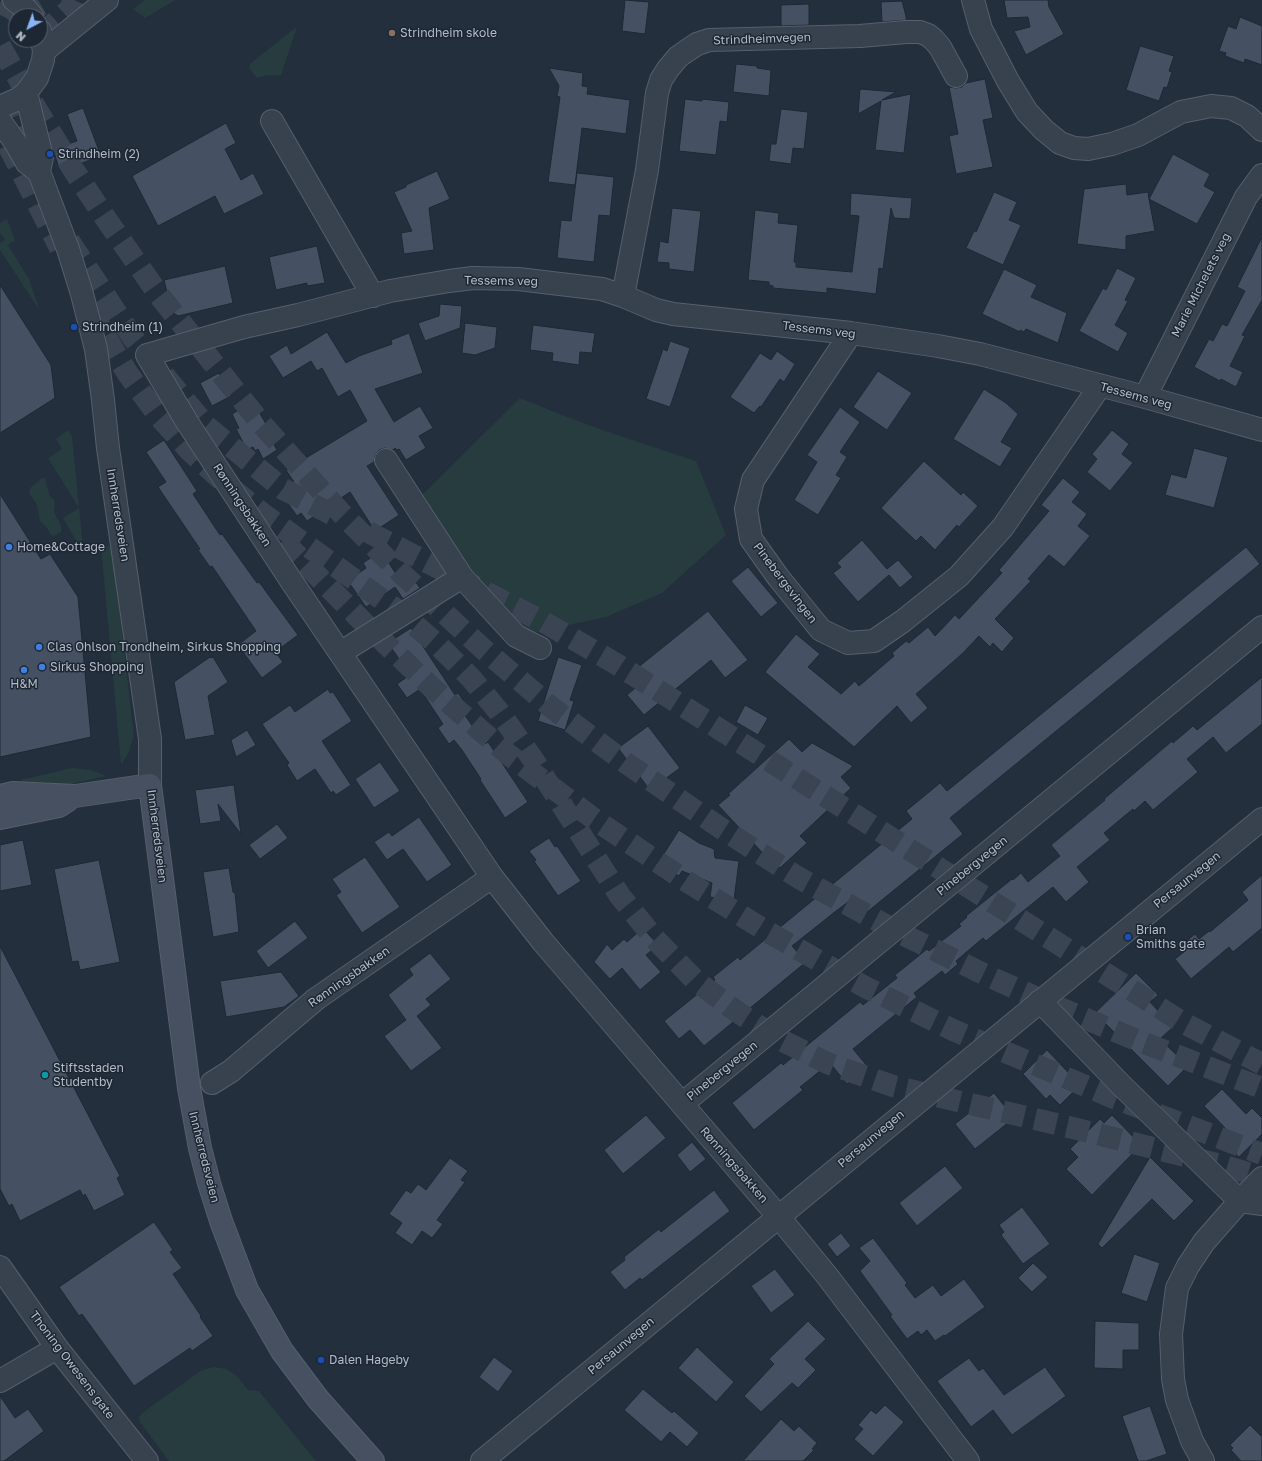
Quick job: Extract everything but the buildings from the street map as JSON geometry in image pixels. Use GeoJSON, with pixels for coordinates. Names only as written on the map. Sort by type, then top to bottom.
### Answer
{"type":"FeatureCollection","features":[{"type":"Feature","properties":{"kind":"main road"},"geometry":{"type":"LineString","coordinates":[[0,796],[13,793],[75,796],[150,785]]}},
{"type":"Feature","properties":{"kind":"main road","name":"Innherredsveien"},"geometry":{"type":"LineString","coordinates":[[150,785],[191,1101],[202,1155],[221,1221],[247,1290],[282,1351],[318,1399],[373,1461]]}},
{"type":"Feature","properties":{"kind":"main road"},"geometry":{"type":"LineString","coordinates":[[0,818],[59,806],[75,796]]}},
{"type":"Feature","properties":{"kind":"street"},"geometry":{"type":"LineString","coordinates":[[48,37],[107,0]]}},
{"type":"Feature","properties":{"kind":"street"},"geometry":{"type":"LineString","coordinates":[[973,0],[981,30],[1008,81],[1027,112],[1044,130],[1060,143],[1074,148],[1088,149],[1112,144],[1138,135],[1181,112],[1211,106],[1231,108],[1247,116],[1262,130]]}},
{"type":"Feature","properties":{"kind":"street","name":"Strindheimvegen"},"geometry":{"type":"LineString","coordinates":[[623,296],[647,170],[657,93],[661,80],[668,69],[678,57],[697,44],[709,40],[860,36],[920,32],[928,35],[940,47],[956,76]]}},
{"type":"Feature","properties":{"kind":"street"},"geometry":{"type":"LineString","coordinates":[[0,108],[14,102],[26,93],[34,82],[41,69],[42,48]]}},
{"type":"Feature","properties":{"kind":"street","name":"Innherredsveien"},"geometry":{"type":"LineString","coordinates":[[26,93],[42,157],[39,172],[68,249],[82,294],[96,349],[108,448],[150,739],[150,785]]}},
{"type":"Feature","properties":{"kind":"street","name":"Innherredsveien"},"geometry":{"type":"LineString","coordinates":[[0,121],[16,142],[27,163],[39,172]]}},
{"type":"Feature","properties":{"kind":"street"},"geometry":{"type":"LineString","coordinates":[[272,121],[373,296]]}},
{"type":"Feature","properties":{"kind":"street","name":"Marie Michelets veg"},"geometry":{"type":"LineString","coordinates":[[1145,397],[1246,198],[1262,175]]}},
{"type":"Feature","properties":{"kind":"street","name":"Tessems veg"},"geometry":{"type":"LineString","coordinates":[[147,355],[244,327],[298,315],[390,291],[449,280],[473,278],[518,279],[602,289],[656,310],[673,314],[851,333],[980,354],[1145,397],[1262,430]]}},
{"type":"Feature","properties":{"kind":"street","name":"Pinebergsvingen"},"geometry":{"type":"LineString","coordinates":[[851,333],[753,480],[746,509],[751,538],[778,577],[821,630],[848,643],[874,641],[903,621],[959,576],[1003,527],[1100,386]]}},
{"type":"Feature","properties":{"kind":"street","name":"Rønningsbakken"},"geometry":{"type":"LineString","coordinates":[[147,355],[187,422],[340,653],[492,877],[543,942],[778,1216],[828,1277],[968,1461]]}},
{"type":"Feature","properties":{"kind":"street"},"geometry":{"type":"LineString","coordinates":[[386,460],[462,578],[516,636],[540,648]]}},
{"type":"Feature","properties":{"kind":"street"},"geometry":{"type":"LineString","coordinates":[[340,653],[462,578]]}},
{"type":"Feature","properties":{"kind":"street","name":"Pinebergvegen"},"geometry":{"type":"LineString","coordinates":[[682,1104],[1262,627]]}},
{"type":"Feature","properties":{"kind":"street","name":"Persaunvegen"},"geometry":{"type":"LineString","coordinates":[[482,1461],[1262,819]]}},
{"type":"Feature","properties":{"kind":"street","name":"Rønningsbakken"},"geometry":{"type":"LineString","coordinates":[[212,1083],[231,1070],[316,999],[492,877]]}},
{"type":"Feature","properties":{"kind":"street"},"geometry":{"type":"LineString","coordinates":[[1040,1001],[1121,1085],[1240,1201],[1262,1204]]}},
{"type":"Feature","properties":{"kind":"street"},"geometry":{"type":"LineString","coordinates":[[1203,1461],[1192,1442],[1177,1400],[1173,1379],[1171,1334],[1177,1288],[1188,1266],[1200,1248],[1240,1201],[1262,1178]]}},
{"type":"Feature","properties":{"kind":"street","name":"Thoning Owesens gate"},"geometry":{"type":"LineString","coordinates":[[0,1267],[57,1348],[147,1461]]}},
{"type":"Feature","properties":{"kind":"street"},"geometry":{"type":"LineString","coordinates":[[0,1381],[57,1348]]}},
{"type":"Feature","properties":{"kind":"green space"},"geometry":{"type":"Polygon","coordinates":[[[145,0],[175,0],[145,18],[133,9],[145,0]]]}},
{"type":"Feature","properties":{"kind":"green space"},"geometry":{"type":"Polygon","coordinates":[[[295,28],[296,30],[281,75],[266,75],[257,78],[249,68],[250,64],[295,28]]]}},
{"type":"Feature","properties":{"kind":"green space"},"geometry":{"type":"Polygon","coordinates":[[[7,219],[15,240],[8,245],[29,279],[40,311],[0,250],[0,243],[5,240],[0,233],[0,223],[7,219]]]}},
{"type":"Feature","properties":{"kind":"green space"},"geometry":{"type":"Polygon","coordinates":[[[520,398],[611,433],[696,461],[726,535],[662,593],[606,617],[531,633],[523,630],[488,594],[419,498],[520,398]]]}},
{"type":"Feature","properties":{"kind":"green space"},"geometry":{"type":"Polygon","coordinates":[[[68,430],[72,437],[83,547],[80,547],[63,518],[79,508],[48,458],[62,449],[56,439],[68,430]]]}},
{"type":"Feature","properties":{"kind":"green space"},"geometry":{"type":"Polygon","coordinates":[[[42,478],[45,479],[50,496],[54,500],[54,512],[61,525],[61,532],[54,536],[51,535],[40,521],[37,505],[29,493],[30,488],[42,478]]]}},
{"type":"Feature","properties":{"kind":"green space"},"geometry":{"type":"Polygon","coordinates":[[[112,546],[134,736],[127,756],[121,764],[101,547],[112,546]]]}},
{"type":"Feature","properties":{"kind":"green space"},"geometry":{"type":"Polygon","coordinates":[[[72,768],[91,770],[106,776],[52,788],[24,785],[20,780],[72,768]]]}},
{"type":"Feature","properties":{"kind":"green space"},"geometry":{"type":"Polygon","coordinates":[[[214,1367],[226,1369],[236,1375],[248,1390],[259,1391],[316,1461],[169,1461],[140,1422],[139,1417],[142,1413],[202,1370],[214,1367]]]}},
{"type":"Feature","properties":{"kind":"tunnel"},"geometry":{"type":"LineString","coordinates":[[36,8],[49,0]]}},
{"type":"Feature","properties":{"kind":"tunnel"},"geometry":{"type":"LineString","coordinates":[[48,29],[70,9],[74,0]]}},
{"type":"Feature","properties":{"kind":"tunnel"},"geometry":{"type":"LineString","coordinates":[[0,3],[11,8]]}},
{"type":"Feature","properties":{"kind":"tunnel"},"geometry":{"type":"LineString","coordinates":[[0,46],[73,169],[104,216],[159,295],[260,422],[342,514],[402,574],[482,648],[551,707],[626,763],[722,829],[799,878],[904,935],[988,976],[1053,1005],[1139,1041],[1262,1088]]}},
{"type":"Feature","properties":{"kind":"tunnel"},"geometry":{"type":"LineString","coordinates":[[5,97],[29,155]]}},
{"type":"Feature","properties":{"kind":"tunnel"},"geometry":{"type":"LineString","coordinates":[[8,145],[60,248]]}},
{"type":"Feature","properties":{"kind":"tunnel"},"geometry":{"type":"LineString","coordinates":[[69,241],[133,338],[206,426],[283,489],[339,518]]}},
{"type":"Feature","properties":{"kind":"tunnel"},"geometry":{"type":"LineString","coordinates":[[90,307],[102,331],[128,374],[158,415],[190,451],[226,484],[263,514],[401,613],[439,646],[471,678],[499,712],[532,758],[620,896],[655,939],[696,981],[736,1011],[779,1039],[827,1063],[893,1086],[1069,1127],[1221,1165],[1262,1177]]}},
{"type":"Feature","properties":{"kind":"tunnel"},"geometry":{"type":"LineString","coordinates":[[368,532],[542,621],[618,665],[1182,1022],[1262,1064]]}},
{"type":"Feature","properties":{"kind":"tunnel"},"geometry":{"type":"LineString","coordinates":[[283,541],[368,627],[440,695],[509,755],[594,819],[686,881],[766,931],[865,987],[953,1030],[1114,1098],[1262,1154]]}},
{"type":"Feature","properties":{"kind":"place","name":"Strindheim skole"},"geometry":{"type":"Point","coordinates":[392,33]}},
{"type":"Feature","properties":{"kind":"place","name":"Strindheim (2)"},"geometry":{"type":"Point","coordinates":[50,154]}},
{"type":"Feature","properties":{"kind":"place","name":"Strindheim (1)"},"geometry":{"type":"Point","coordinates":[74,327]}},
{"type":"Feature","properties":{"kind":"place","name":"Home&Cottage"},"geometry":{"type":"Point","coordinates":[9,547]}},
{"type":"Feature","properties":{"kind":"place","name":"Clas Ohlson Trondheim, Sirkus Shopping"},"geometry":{"type":"Point","coordinates":[39,647]}},
{"type":"Feature","properties":{"kind":"place","name":"Sirkus Shopping"},"geometry":{"type":"Point","coordinates":[42,667]}},
{"type":"Feature","properties":{"kind":"place","name":"H&M"},"geometry":{"type":"Point","coordinates":[24,670]}},
{"type":"Feature","properties":{"kind":"place","name":"Brian Smiths gate"},"geometry":{"type":"Point","coordinates":[1128,937]}},
{"type":"Feature","properties":{"kind":"place","name":"Stiftsstaden Studentby"},"geometry":{"type":"Point","coordinates":[45,1075]}},
{"type":"Feature","properties":{"kind":"place","name":"Dalen Hageby"},"geometry":{"type":"Point","coordinates":[321,1360]}}]}
